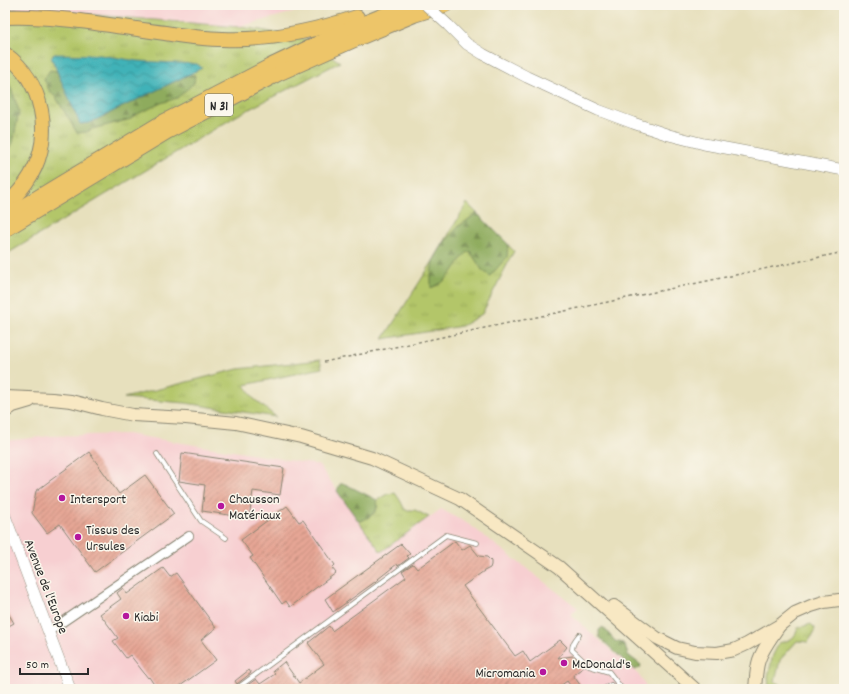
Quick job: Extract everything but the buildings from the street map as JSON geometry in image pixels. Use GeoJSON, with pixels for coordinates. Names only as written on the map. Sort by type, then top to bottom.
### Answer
{"type":"FeatureCollection","features":[{"type":"Feature","properties":{"kind":"highway"},"geometry":{"type":"LineString","coordinates":[[5,17],[77,20],[193,37],[253,39],[284,36],[329,26],[394,5]]}},
{"type":"Feature","properties":{"kind":"highway","name":"N 31"},"geometry":{"type":"LineString","coordinates":[[6,226],[159,124],[272,65],[338,34],[409,5]]}},
{"type":"Feature","properties":{"kind":"highway","name":"N 31"},"geometry":{"type":"LineString","coordinates":[[6,226],[167,132],[280,73],[414,15],[445,5]]}},
{"type":"Feature","properties":{"kind":"highway"},"geometry":{"type":"LineString","coordinates":[[5,54],[22,69],[30,80],[37,96],[43,120],[41,147],[31,175],[14,198],[5,206]]}},
{"type":"Feature","properties":{"kind":"main road"},"geometry":{"type":"LineString","coordinates":[[5,397],[71,401],[133,415],[236,423],[301,437],[372,458],[460,499],[559,566],[657,638],[676,648],[695,652],[717,653],[734,650],[780,625],[795,613],[824,602],[839,600],[844,601]]}},
{"type":"Feature","properties":{"kind":"main road"},"geometry":{"type":"LineString","coordinates":[[5,412],[13,406],[38,399]]}},
{"type":"Feature","properties":{"kind":"main road"},"geometry":{"type":"LineString","coordinates":[[559,566],[695,689]]}},
{"type":"Feature","properties":{"kind":"main road"},"geometry":{"type":"LineString","coordinates":[[755,689],[759,660],[768,642],[780,625]]}},
{"type":"Feature","properties":{"kind":"street"},"geometry":{"type":"LineString","coordinates":[[426,5],[468,44],[483,54],[527,77],[598,110],[669,135],[704,144],[844,170]]}},
{"type":"Feature","properties":{"kind":"street","name":"Avenue de l'Europe"},"geometry":{"type":"LineString","coordinates":[[5,516],[70,689]]}},
{"type":"Feature","properties":{"kind":"street"},"geometry":{"type":"LineString","coordinates":[[48,632],[189,536]]}},
{"type":"Feature","properties":{"kind":"lane"},"geometry":{"type":"LineString","coordinates":[[157,454],[201,521],[226,538]]}},
{"type":"Feature","properties":{"kind":"lane"},"geometry":{"type":"LineString","coordinates":[[236,689],[446,534],[477,543]]}},
{"type":"Feature","properties":{"kind":"lane"},"geometry":{"type":"LineString","coordinates":[[579,635],[574,640],[572,650],[590,666],[609,672],[622,689]]}},
{"type":"Feature","properties":{"kind":"lane"},"geometry":{"type":"LineString","coordinates":[[604,689],[611,684]]}},
{"type":"Feature","properties":{"kind":"path"},"geometry":{"type":"LineString","coordinates":[[324,362],[844,252]]}},
{"type":"Feature","properties":{"kind":"path"},"geometry":{"type":"LineString","coordinates":[[140,689],[148,684],[152,689]]}},
{"type":"Feature","properties":{"kind":"shaded area"},"geometry":{"type":"Polygon","coordinates":[[[5,5],[319,5],[239,27],[37,10],[5,9],[5,5]]]}},
{"type":"Feature","properties":{"kind":"shaded area"},"geometry":{"type":"Polygon","coordinates":[[[127,434],[319,465],[381,552],[441,509],[470,525],[578,608],[571,615],[638,674],[648,689],[5,689],[5,441],[50,436],[127,434]]]}},
{"type":"Feature","properties":{"kind":"green space"},"geometry":{"type":"Polygon","coordinates":[[[5,9],[37,10],[261,30],[306,39],[340,62],[238,115],[5,255],[5,9]]]}},
{"type":"Feature","properties":{"kind":"green space"},"geometry":{"type":"Polygon","coordinates":[[[50,70],[57,71],[81,124],[89,123],[188,75],[195,75],[194,83],[177,98],[161,103],[133,116],[131,119],[92,129],[87,132],[77,133],[57,99],[49,90],[44,79],[50,70]]]}},
{"type":"Feature","properties":{"kind":"green space"},"geometry":{"type":"Polygon","coordinates":[[[5,76],[7,77],[19,111],[13,143],[5,156],[5,76]]]}},
{"type":"Feature","properties":{"kind":"green space"},"geometry":{"type":"Polygon","coordinates":[[[467,203],[514,251],[482,314],[462,326],[383,339],[433,261],[467,203]]]}},
{"type":"Feature","properties":{"kind":"green space"},"geometry":{"type":"Polygon","coordinates":[[[477,213],[508,244],[507,257],[490,276],[482,270],[470,251],[464,256],[442,283],[431,288],[433,261],[443,244],[458,227],[477,213]]]}},
{"type":"Feature","properties":{"kind":"green space"},"geometry":{"type":"Polygon","coordinates":[[[320,360],[322,368],[245,385],[253,398],[276,417],[185,403],[124,398],[238,369],[320,360]]]}},
{"type":"Feature","properties":{"kind":"green space"},"geometry":{"type":"Polygon","coordinates":[[[340,484],[345,484],[377,500],[377,508],[373,514],[359,522],[337,491],[340,484]]]}},
{"type":"Feature","properties":{"kind":"green space"},"geometry":{"type":"Polygon","coordinates":[[[395,493],[405,510],[415,510],[429,517],[381,552],[359,522],[373,514],[377,508],[377,500],[387,494],[395,493]]]}},
{"type":"Feature","properties":{"kind":"green space"},"geometry":{"type":"Polygon","coordinates":[[[811,624],[815,628],[813,635],[808,642],[797,641],[780,660],[775,682],[786,689],[769,689],[768,676],[773,655],[779,643],[791,639],[795,635],[798,628],[811,624]]]}},
{"type":"Feature","properties":{"kind":"green space"},"geometry":{"type":"Polygon","coordinates":[[[603,627],[615,641],[623,643],[628,655],[641,665],[640,668],[634,670],[599,637],[599,630],[603,627]]]}},
{"type":"Feature","properties":{"kind":"water"},"geometry":{"type":"Polygon","coordinates":[[[54,54],[100,55],[137,61],[197,64],[202,68],[89,123],[80,124],[51,57],[54,54]]]}},
{"type":"Feature","properties":{"kind":"place","name":"Intersport"},"geometry":{"type":"Point","coordinates":[62,498]}},
{"type":"Feature","properties":{"kind":"place","name":"Chausson Matériaux"},"geometry":{"type":"Point","coordinates":[221,506]}},
{"type":"Feature","properties":{"kind":"place","name":"Tissus des Ursules"},"geometry":{"type":"Point","coordinates":[78,537]}},
{"type":"Feature","properties":{"kind":"place","name":"Kiabi"},"geometry":{"type":"Point","coordinates":[126,616]}},
{"type":"Feature","properties":{"kind":"place","name":"McDonald's"},"geometry":{"type":"Point","coordinates":[564,663]}},
{"type":"Feature","properties":{"kind":"place","name":"Micromania"},"geometry":{"type":"Point","coordinates":[543,672]}}]}
